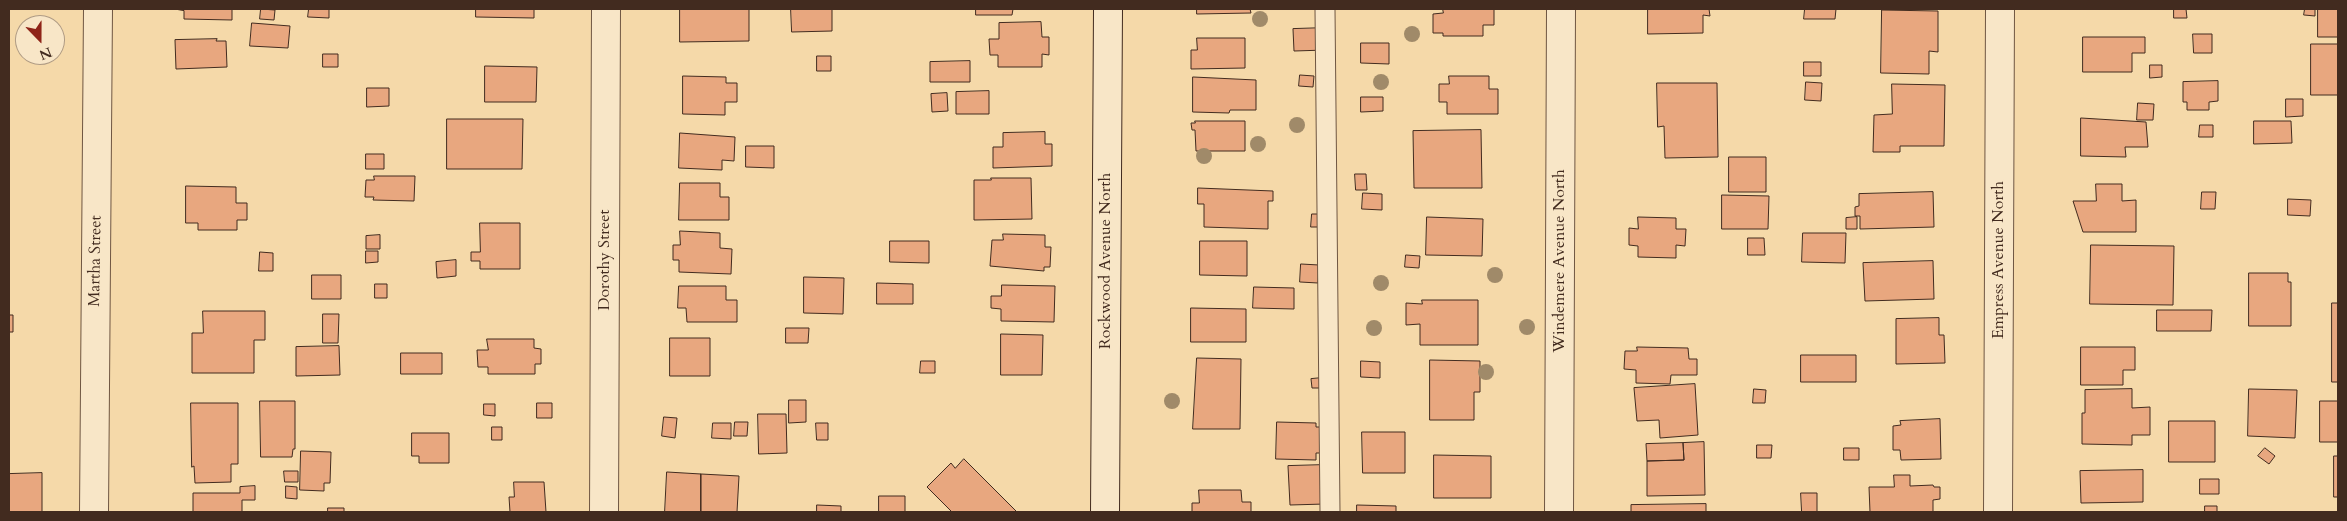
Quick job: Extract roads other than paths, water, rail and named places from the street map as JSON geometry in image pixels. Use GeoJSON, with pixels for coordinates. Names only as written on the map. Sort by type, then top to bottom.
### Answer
{"type":"FeatureCollection","features":[{"type":"Feature","properties":{"kind":"street","name":"Martha Street"},"geometry":{"type":"LineString","coordinates":[[94,512],[98,9]]}},
{"type":"Feature","properties":{"kind":"street","name":"Dorothy Street"},"geometry":{"type":"LineString","coordinates":[[604,512],[606,9]]}},
{"type":"Feature","properties":{"kind":"street","name":"Rockwood Avenue North"},"geometry":{"type":"LineString","coordinates":[[1105,512],[1108,9]]}},
{"type":"Feature","properties":{"kind":"street","name":"Windemere Avenue North"},"geometry":{"type":"LineString","coordinates":[[1559,512],[1561,9]]}},
{"type":"Feature","properties":{"kind":"street","name":"Empress Avenue North"},"geometry":{"type":"LineString","coordinates":[[1998,512],[2000,9]]}},
{"type":"Feature","properties":{"kind":"lane"},"geometry":{"type":"LineString","coordinates":[[1325,9],[1330,512]]}}]}
